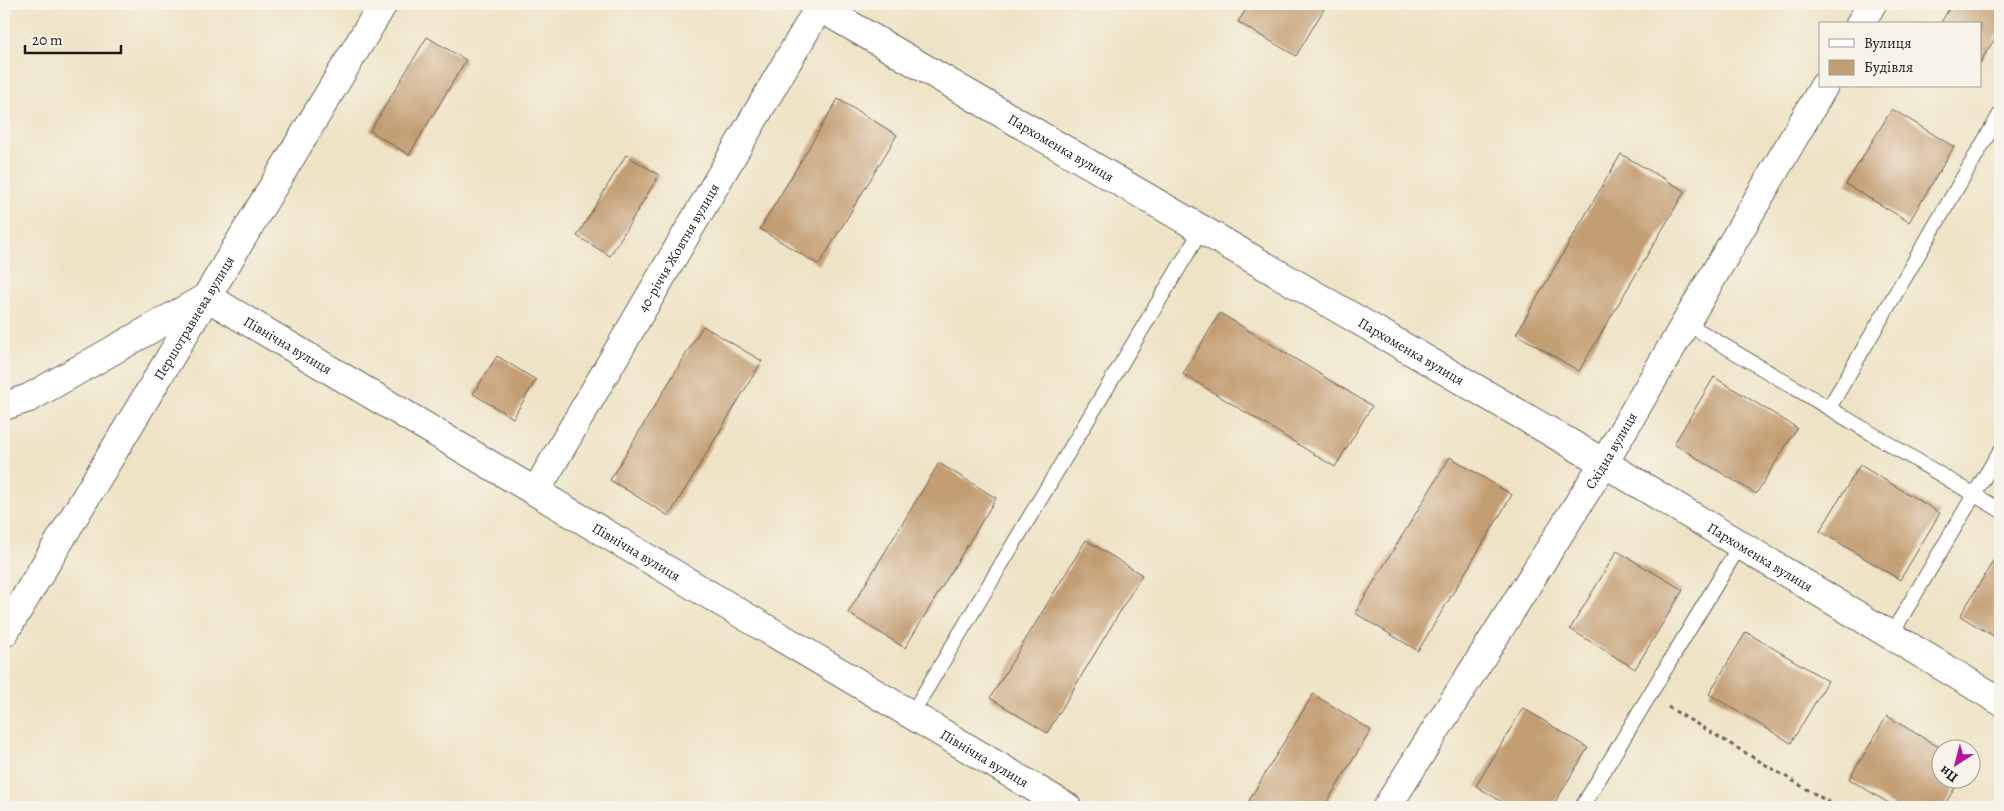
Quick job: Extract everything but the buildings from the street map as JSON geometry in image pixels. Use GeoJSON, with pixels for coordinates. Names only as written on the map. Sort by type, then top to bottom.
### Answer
{"type":"FeatureCollection","features":[{"type":"Feature","properties":{"kind":"street","name":"Першотравнева вулиця"},"geometry":{"type":"LineString","coordinates":[[4,633],[383,4]]}},
{"type":"Feature","properties":{"kind":"street"},"geometry":{"type":"LineString","coordinates":[[1861,22],[1872,4]]}},
{"type":"Feature","properties":{"kind":"street","name":"Пархоменка вулиця"},"geometry":{"type":"LineString","coordinates":[[820,6],[1604,463],[2000,701]]}},
{"type":"Feature","properties":{"kind":"street","name":"40-річчя Жовтня вулиця"},"geometry":{"type":"LineString","coordinates":[[536,491],[820,6]]}},
{"type":"Feature","properties":{"kind":"street","name":"Східна вулиця"},"geometry":{"type":"LineString","coordinates":[[1387,807],[1604,463],[1823,88]]}},
{"type":"Feature","properties":{"kind":"street"},"geometry":{"type":"LineString","coordinates":[[4,406],[29,398],[207,297]]}},
{"type":"Feature","properties":{"kind":"street","name":"Північна вулиця"},"geometry":{"type":"LineString","coordinates":[[207,297],[1067,807]]}},
{"type":"Feature","properties":{"kind":"lane"},"geometry":{"type":"LineString","coordinates":[[1829,408],[2000,114]]}},
{"type":"Feature","properties":{"kind":"lane"},"geometry":{"type":"LineString","coordinates":[[911,715],[1202,229]]}},
{"type":"Feature","properties":{"kind":"lane"},"geometry":{"type":"LineString","coordinates":[[1686,323],[2000,510]]}},
{"type":"Feature","properties":{"kind":"lane"},"geometry":{"type":"LineString","coordinates":[[1890,635],[2000,451]]}},
{"type":"Feature","properties":{"kind":"lane"},"geometry":{"type":"LineString","coordinates":[[1582,807],[1740,545]]}},
{"type":"Feature","properties":{"kind":"path"},"geometry":{"type":"LineString","coordinates":[[1649,696],[1837,807]]}}]}
